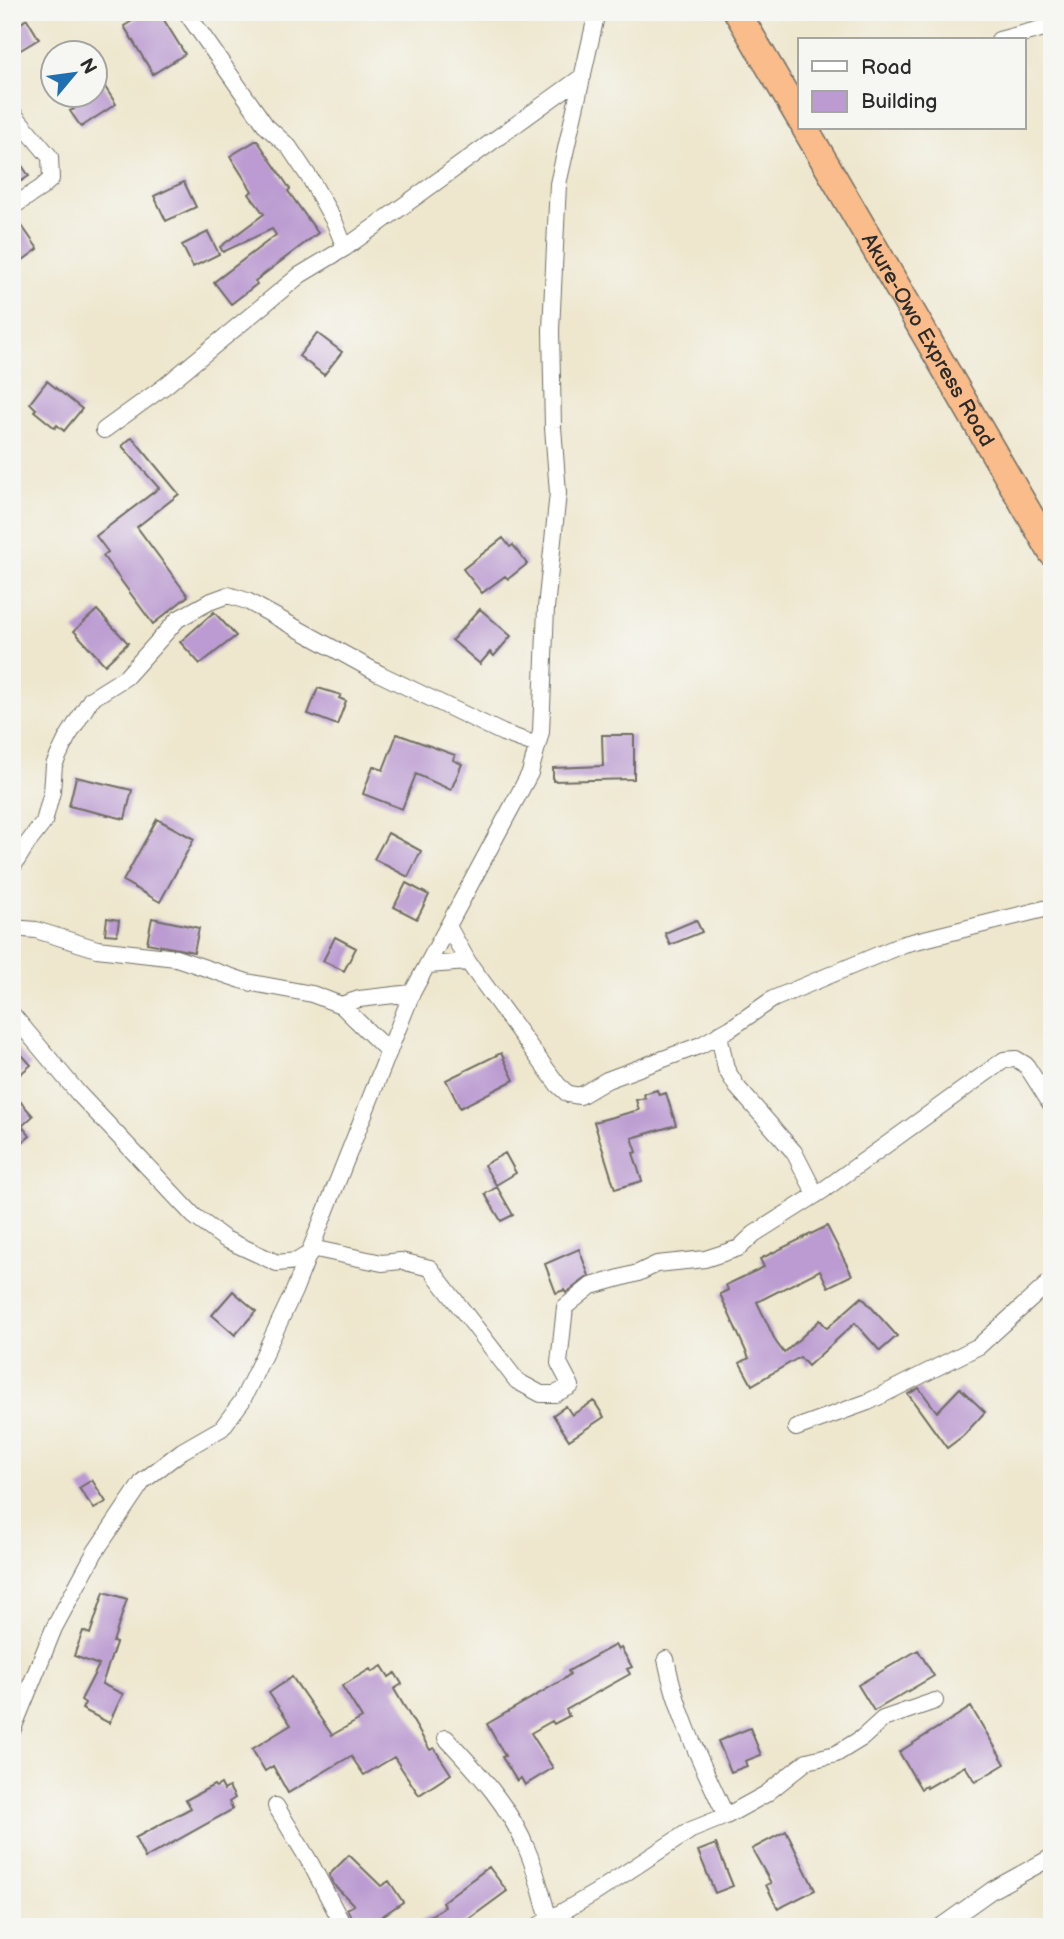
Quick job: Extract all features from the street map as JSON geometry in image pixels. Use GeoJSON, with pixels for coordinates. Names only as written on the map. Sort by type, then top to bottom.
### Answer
{"type":"FeatureCollection","features":[{"type":"Feature","properties":{"kind":"highway"},"geometry":{"type":"LineString","coordinates":[[737,12],[796,103]]}},
{"type":"Feature","properties":{"kind":"highway","name":"Akure-Owo Express Road"},"geometry":{"type":"LineString","coordinates":[[806,130],[1052,553]]}},
{"type":"Feature","properties":{"kind":"street"},"geometry":{"type":"LineString","coordinates":[[187,12],[266,126],[289,147],[335,223],[345,248]]}},
{"type":"Feature","properties":{"kind":"street"},"geometry":{"type":"LineString","coordinates":[[12,1731],[54,1628],[95,1552],[143,1481],[182,1451],[222,1428],[242,1401],[294,1291],[412,993],[530,773],[541,732],[545,608],[558,493],[553,427],[551,330],[558,184],[597,12]]}},
{"type":"Feature","properties":{"kind":"street"},"geometry":{"type":"LineString","coordinates":[[1007,38],[1052,26]]}},
{"type":"Feature","properties":{"kind":"street"},"geometry":{"type":"LineString","coordinates":[[104,430],[165,386],[300,275],[345,248],[583,76]]}},
{"type":"Feature","properties":{"kind":"street"},"geometry":{"type":"LineString","coordinates":[[12,112],[50,157],[51,179],[12,207]]}},
{"type":"Feature","properties":{"kind":"street"},"geometry":{"type":"LineString","coordinates":[[12,868],[44,822],[52,792],[54,765],[91,699],[126,677],[178,619],[228,595],[247,601],[380,674],[453,710],[537,745]]}},
{"type":"Feature","properties":{"kind":"street"},"geometry":{"type":"LineString","coordinates":[[448,926],[468,961],[568,1094],[580,1096],[607,1080],[701,1045],[774,999],[904,944],[1052,907]]}},
{"type":"Feature","properties":{"kind":"street"},"geometry":{"type":"LineString","coordinates":[[12,928],[36,930],[97,949],[176,958],[247,982],[312,994],[341,1005],[388,1052]]}},
{"type":"Feature","properties":{"kind":"street"},"geometry":{"type":"LineString","coordinates":[[428,965],[468,961]]}},
{"type":"Feature","properties":{"kind":"street"},"geometry":{"type":"LineString","coordinates":[[341,1005],[359,999],[412,993]]}},
{"type":"Feature","properties":{"kind":"street"},"geometry":{"type":"LineString","coordinates":[[12,1014],[78,1093],[194,1216],[225,1238],[276,1263],[297,1261],[316,1248],[382,1263],[401,1261],[430,1268],[517,1381],[541,1394],[555,1394],[571,1386],[559,1363],[565,1307],[591,1286],[638,1273],[657,1264],[705,1259],[739,1248],[754,1234],[816,1195],[1004,1060],[1016,1059],[1026,1065],[1052,1106]]}},
{"type":"Feature","properties":{"kind":"street"},"geometry":{"type":"LineString","coordinates":[[719,1034],[726,1069],[737,1087],[794,1152],[816,1195]]}},
{"type":"Feature","properties":{"kind":"street"},"geometry":{"type":"LineString","coordinates":[[796,1428],[868,1402],[979,1346],[1052,1280]]}},
{"type":"Feature","properties":{"kind":"street"},"geometry":{"type":"LineString","coordinates":[[666,1659],[683,1721],[726,1816]]}},
{"type":"Feature","properties":{"kind":"street"},"geometry":{"type":"LineString","coordinates":[[446,1738],[484,1779],[528,1851],[542,1923],[595,1893],[691,1830],[726,1816],[766,1794],[807,1761],[836,1754],[862,1738],[883,1719],[935,1701]]}},
{"type":"Feature","properties":{"kind":"street"},"geometry":{"type":"LineString","coordinates":[[276,1806],[344,1927]]}},
{"type":"Feature","properties":{"kind":"street"},"geometry":{"type":"LineString","coordinates":[[940,1927],[992,1890],[1052,1857]]}},
{"type":"Feature","properties":{"kind":"building"},"geometry":{"type":"Polygon","coordinates":[[[147,12],[159,12],[185,54],[153,74],[124,26],[147,12]]]}},
{"type":"Feature","properties":{"kind":"building"},"geometry":{"type":"Polygon","coordinates":[[[27,19],[38,40],[12,55],[12,29],[27,19]]]}},
{"type":"Feature","properties":{"kind":"building"},"geometry":{"type":"Polygon","coordinates":[[[108,92],[116,104],[81,127],[70,111],[108,108],[108,92]]]}},
{"type":"Feature","properties":{"kind":"building"},"geometry":{"type":"Polygon","coordinates":[[[257,140],[318,233],[255,281],[257,284],[231,304],[214,282],[276,235],[272,229],[223,252],[220,247],[264,214],[249,194],[252,191],[230,156],[257,140]]]}},
{"type":"Feature","properties":{"kind":"building"},"geometry":{"type":"Polygon","coordinates":[[[12,151],[29,176],[12,187],[12,151]]]}},
{"type":"Feature","properties":{"kind":"building"},"geometry":{"type":"Polygon","coordinates":[[[184,182],[196,207],[166,221],[154,196],[184,182]]]}},
{"type":"Feature","properties":{"kind":"building"},"geometry":{"type":"Polygon","coordinates":[[[22,226],[38,249],[12,268],[12,233],[22,226]]]}},
{"type":"Feature","properties":{"kind":"building"},"geometry":{"type":"Polygon","coordinates":[[[208,232],[219,254],[193,267],[182,245],[208,232]]]}},
{"type":"Feature","properties":{"kind":"building"},"geometry":{"type":"Polygon","coordinates":[[[317,333],[342,352],[324,375],[299,356],[317,333]]]}},
{"type":"Feature","properties":{"kind":"building"},"geometry":{"type":"Polygon","coordinates":[[[47,381],[82,409],[64,431],[57,425],[55,428],[34,411],[36,409],[30,403],[47,381]]]}},
{"type":"Feature","properties":{"kind":"building"},"geometry":{"type":"Polygon","coordinates":[[[132,437],[179,494],[137,527],[188,596],[153,624],[103,556],[108,552],[96,536],[159,488],[122,446],[132,437]]]}},
{"type":"Feature","properties":{"kind":"building"},"geometry":{"type":"Polygon","coordinates":[[[503,538],[510,547],[513,545],[527,564],[508,579],[505,576],[482,593],[463,569],[503,538]]]}},
{"type":"Feature","properties":{"kind":"building"},"geometry":{"type":"Polygon","coordinates":[[[480,609],[511,636],[494,656],[490,652],[480,664],[452,640],[480,609]]]}},
{"type":"Feature","properties":{"kind":"building"},"geometry":{"type":"Polygon","coordinates":[[[97,610],[128,643],[105,665],[74,631],[97,610]]]}},
{"type":"Feature","properties":{"kind":"building"},"geometry":{"type":"Polygon","coordinates":[[[214,612],[236,636],[200,664],[180,642],[214,612]]]}},
{"type":"Feature","properties":{"kind":"building"},"geometry":{"type":"Polygon","coordinates":[[[318,688],[341,695],[339,698],[346,701],[337,725],[308,714],[318,688]]]}},
{"type":"Feature","properties":{"kind":"building"},"geometry":{"type":"Polygon","coordinates":[[[397,734],[455,755],[453,760],[462,764],[451,790],[416,774],[402,809],[363,794],[373,766],[383,770],[397,734]]]}},
{"type":"Feature","properties":{"kind":"building"},"geometry":{"type":"Polygon","coordinates":[[[602,735],[634,735],[634,779],[553,781],[553,768],[603,766],[602,735]]]}},
{"type":"Feature","properties":{"kind":"building"},"geometry":{"type":"Polygon","coordinates":[[[76,777],[132,790],[125,819],[69,806],[76,777]]]}},
{"type":"Feature","properties":{"kind":"building"},"geometry":{"type":"Polygon","coordinates":[[[157,819],[194,839],[160,902],[123,881],[157,819]]]}},
{"type":"Feature","properties":{"kind":"building"},"geometry":{"type":"Polygon","coordinates":[[[388,833],[421,851],[408,877],[374,859],[388,833]]]}},
{"type":"Feature","properties":{"kind":"building"},"geometry":{"type":"Polygon","coordinates":[[[406,883],[429,895],[417,919],[394,907],[406,883]]]}},
{"type":"Feature","properties":{"kind":"building"},"geometry":{"type":"Polygon","coordinates":[[[107,918],[119,920],[117,935],[105,934],[107,918]]]}},
{"type":"Feature","properties":{"kind":"building"},"geometry":{"type":"Polygon","coordinates":[[[152,918],[199,928],[194,952],[147,943],[152,918]]]}},
{"type":"Feature","properties":{"kind":"building"},"geometry":{"type":"Polygon","coordinates":[[[696,920],[702,932],[670,945],[665,933],[696,920]]]}},
{"type":"Feature","properties":{"kind":"building"},"geometry":{"type":"Polygon","coordinates":[[[335,937],[356,948],[344,971],[323,961],[335,937]]]}},
{"type":"Feature","properties":{"kind":"building"},"geometry":{"type":"Polygon","coordinates":[[[12,1044],[31,1065],[12,1081],[12,1044]]]}},
{"type":"Feature","properties":{"kind":"building"},"geometry":{"type":"Polygon","coordinates":[[[501,1053],[514,1080],[460,1108],[446,1080],[501,1053]]]}},
{"type":"Feature","properties":{"kind":"building"},"geometry":{"type":"Polygon","coordinates":[[[657,1090],[659,1095],[666,1093],[676,1125],[632,1138],[637,1152],[633,1153],[642,1181],[615,1189],[594,1122],[639,1110],[636,1100],[657,1090]]]}},
{"type":"Feature","properties":{"kind":"building"},"geometry":{"type":"Polygon","coordinates":[[[12,1092],[33,1116],[22,1126],[30,1136],[12,1151],[12,1092]]]}},
{"type":"Feature","properties":{"kind":"building"},"geometry":{"type":"Polygon","coordinates":[[[505,1153],[516,1173],[496,1185],[484,1165],[505,1153]]]}},
{"type":"Feature","properties":{"kind":"building"},"geometry":{"type":"Polygon","coordinates":[[[497,1187],[513,1215],[501,1221],[485,1194],[497,1187]]]}},
{"type":"Feature","properties":{"kind":"building"},"geometry":{"type":"Polygon","coordinates":[[[827,1226],[852,1275],[828,1287],[820,1270],[757,1302],[776,1342],[784,1353],[820,1320],[827,1328],[862,1297],[897,1336],[880,1351],[855,1323],[808,1366],[800,1357],[752,1385],[740,1363],[749,1358],[720,1294],[728,1290],[726,1285],[764,1267],[760,1259],[827,1226]]]}},
{"type":"Feature","properties":{"kind":"building"},"geometry":{"type":"Polygon","coordinates":[[[579,1249],[589,1276],[566,1293],[564,1290],[556,1293],[545,1264],[579,1249]]]}},
{"type":"Feature","properties":{"kind":"building"},"geometry":{"type":"Polygon","coordinates":[[[233,1291],[256,1311],[235,1335],[212,1315],[233,1291]]]}},
{"type":"Feature","properties":{"kind":"building"},"geometry":{"type":"Polygon","coordinates":[[[919,1388],[937,1412],[960,1388],[985,1412],[963,1436],[947,1448],[908,1394],[919,1388]]]}},
{"type":"Feature","properties":{"kind":"building"},"geometry":{"type":"Polygon","coordinates":[[[594,1401],[604,1417],[569,1440],[553,1415],[566,1406],[572,1415],[594,1401]]]}},
{"type":"Feature","properties":{"kind":"building"},"geometry":{"type":"Polygon","coordinates":[[[92,1480],[106,1502],[94,1509],[79,1488],[92,1480]]]}},
{"type":"Feature","properties":{"kind":"building"},"geometry":{"type":"Polygon","coordinates":[[[104,1592],[127,1599],[102,1684],[123,1694],[109,1723],[82,1709],[85,1703],[81,1700],[99,1665],[74,1656],[83,1631],[90,1634],[104,1592]]]}},
{"type":"Feature","properties":{"kind":"building"},"geometry":{"type":"Polygon","coordinates":[[[615,1645],[618,1650],[621,1648],[632,1667],[627,1669],[630,1674],[566,1710],[569,1716],[554,1724],[552,1721],[531,1733],[553,1768],[525,1785],[521,1778],[517,1781],[487,1724],[564,1679],[570,1674],[568,1671],[615,1645]]]}},
{"type":"Feature","properties":{"kind":"building"},"geometry":{"type":"Polygon","coordinates":[[[918,1650],[934,1676],[874,1711],[858,1685],[918,1650]]]}},
{"type":"Feature","properties":{"kind":"building"},"geometry":{"type":"Polygon","coordinates":[[[382,1666],[389,1677],[395,1673],[402,1684],[394,1689],[430,1750],[434,1748],[451,1774],[419,1795],[394,1757],[364,1775],[351,1756],[288,1793],[273,1766],[265,1771],[252,1749],[291,1725],[269,1693],[292,1677],[332,1735],[362,1718],[342,1686],[370,1669],[372,1672],[382,1666]]]}},
{"type":"Feature","properties":{"kind":"building"},"geometry":{"type":"Polygon","coordinates":[[[971,1707],[1005,1764],[975,1782],[965,1766],[921,1789],[899,1752],[971,1707]]]}},
{"type":"Feature","properties":{"kind":"building"},"geometry":{"type":"Polygon","coordinates":[[[750,1728],[761,1755],[745,1761],[747,1766],[731,1772],[718,1741],[750,1728]]]}},
{"type":"Feature","properties":{"kind":"building"},"geometry":{"type":"Polygon","coordinates":[[[221,1784],[224,1790],[229,1787],[235,1798],[229,1802],[233,1809],[145,1858],[135,1838],[191,1808],[186,1800],[221,1784]]]}},
{"type":"Feature","properties":{"kind":"building"},"geometry":{"type":"Polygon","coordinates":[[[786,1831],[815,1890],[778,1909],[766,1885],[771,1883],[752,1849],[786,1831]]]}},
{"type":"Feature","properties":{"kind":"building"},"geometry":{"type":"Polygon","coordinates":[[[716,1844],[733,1886],[715,1893],[698,1851],[716,1844]]]}},
{"type":"Feature","properties":{"kind":"building"},"geometry":{"type":"Polygon","coordinates":[[[349,1855],[381,1886],[389,1881],[403,1902],[366,1927],[356,1927],[347,1909],[354,1905],[333,1884],[329,1875],[349,1855]]]}},
{"type":"Feature","properties":{"kind":"building"},"geometry":{"type":"Polygon","coordinates":[[[489,1867],[507,1891],[458,1927],[411,1927],[445,1907],[442,1902],[489,1867]]]}}]}
